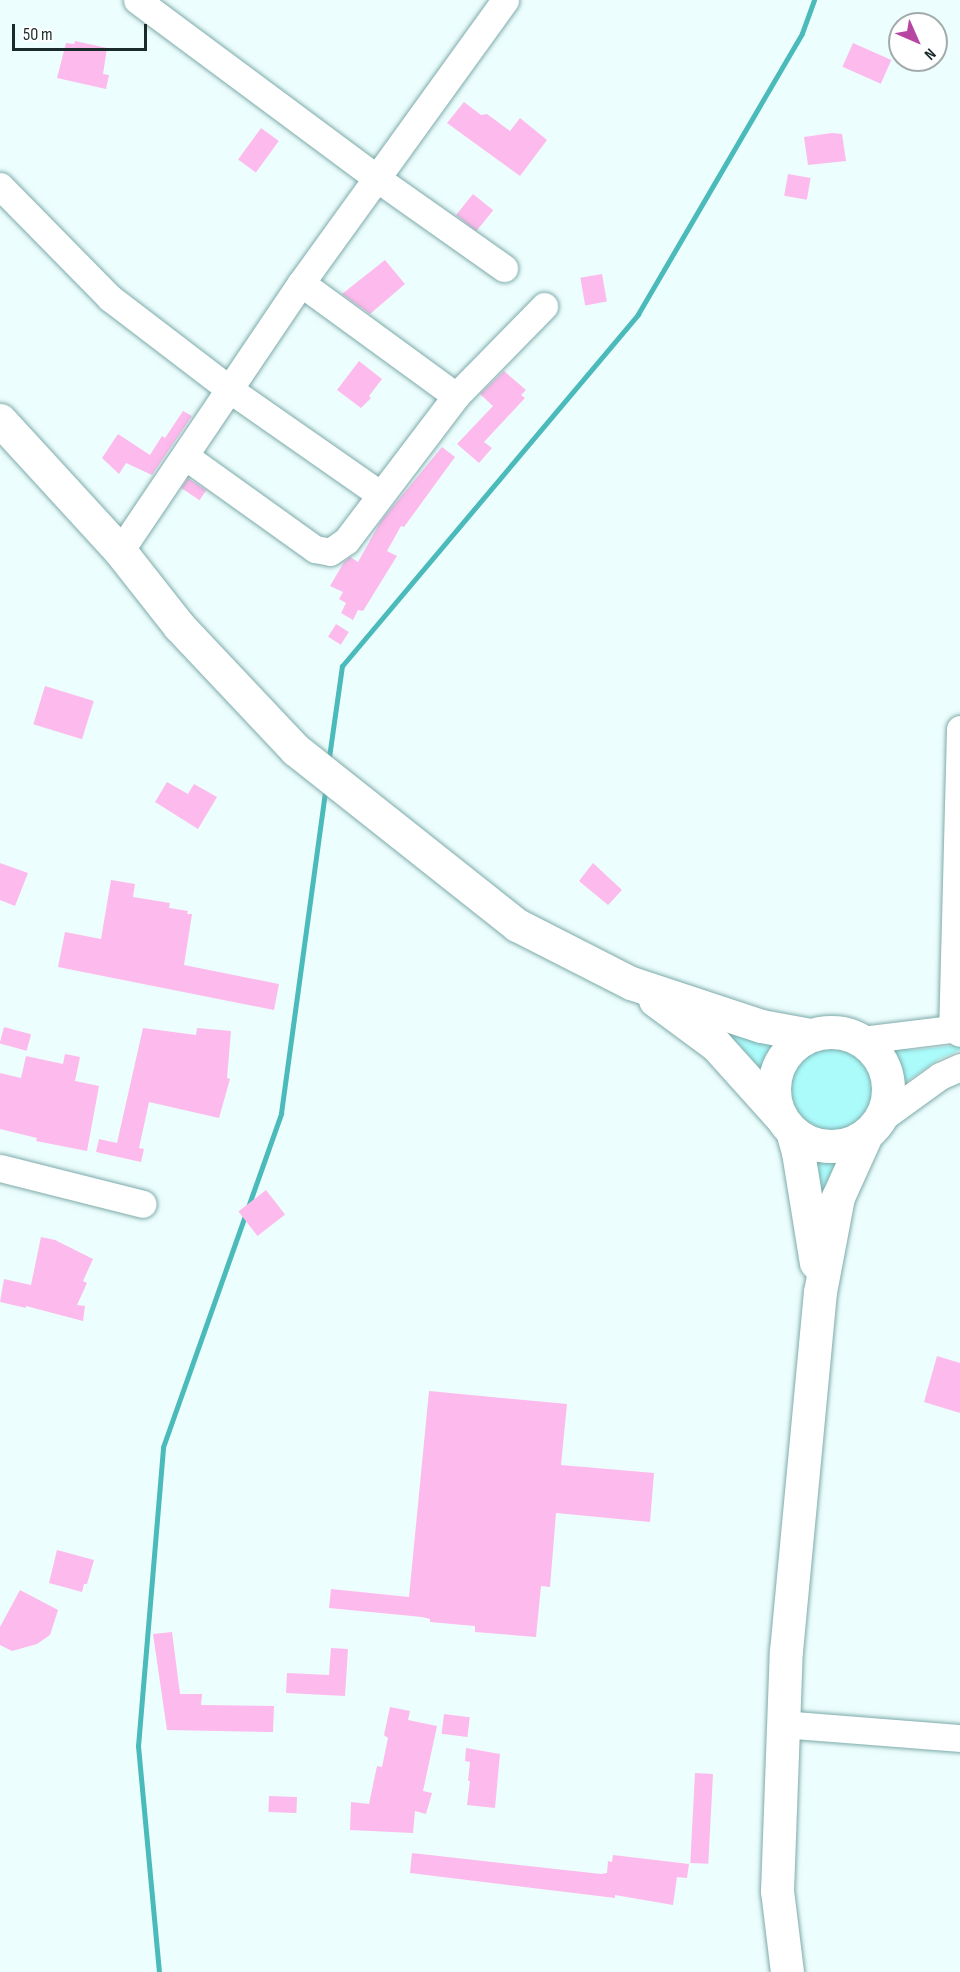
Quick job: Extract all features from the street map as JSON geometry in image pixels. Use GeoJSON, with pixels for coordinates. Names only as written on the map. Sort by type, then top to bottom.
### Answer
{"type":"FeatureCollection","features":[{"type":"Feature","properties":{"kind":"main road"},"geometry":{"type":"LineString","coordinates":[[0,420],[120,551],[179,626],[296,750],[517,925],[631,983],[761,1026],[810,1035]]}},
{"type":"Feature","properties":{"kind":"main road"},"geometry":{"type":"LineString","coordinates":[[631,983],[716,1045],[786,1124],[808,1142],[828,1147],[848,1144],[872,1128]]}},
{"type":"Feature","properties":{"kind":"main road"},"geometry":{"type":"LineString","coordinates":[[787,1972],[777,1891],[782,1724],[786,1651],[820,1292],[838,1197],[872,1128],[887,1104],[889,1085],[885,1068],[876,1052],[862,1040],[846,1033],[828,1031],[810,1035],[794,1045],[781,1060],[774,1078],[774,1098],[786,1124],[808,1204],[820,1292]]}},
{"type":"Feature","properties":{"kind":"street"},"geometry":{"type":"LineString","coordinates":[[137,0],[375,177],[504,268]]}},
{"type":"Feature","properties":{"kind":"street"},"geometry":{"type":"LineString","coordinates":[[120,551],[375,177],[505,0]]}},
{"type":"Feature","properties":{"kind":"street"},"geometry":{"type":"LineString","coordinates":[[0,186],[110,298],[229,389],[381,495]]}},
{"type":"Feature","properties":{"kind":"street"},"geometry":{"type":"LineString","coordinates":[[301,283],[456,396]]}},
{"type":"Feature","properties":{"kind":"street"},"geometry":{"type":"LineString","coordinates":[[185,456],[315,549],[330,552],[346,541],[456,396],[544,306]]}},
{"type":"Feature","properties":{"kind":"street"},"geometry":{"type":"LineString","coordinates":[[862,1040],[957,1030],[960,729]]}},
{"type":"Feature","properties":{"kind":"street"},"geometry":{"type":"LineString","coordinates":[[872,1128],[940,1076],[960,1067]]}},
{"type":"Feature","properties":{"kind":"street"},"geometry":{"type":"LineString","coordinates":[[0,1168],[143,1204]]}},
{"type":"Feature","properties":{"kind":"street"},"geometry":{"type":"LineString","coordinates":[[782,1724],[960,1738]]}},
{"type":"Feature","properties":{"kind":"shaded area"},"geometry":{"type":"Polygon","coordinates":[[[718,1027],[780,1042],[766,1064],[762,1078],[718,1027]]]}},
{"type":"Feature","properties":{"kind":"shaded area"},"geometry":{"type":"Polygon","coordinates":[[[832,1042],[850,1046],[865,1056],[875,1071],[879,1089],[875,1107],[865,1122],[850,1132],[832,1136],[814,1132],[799,1122],[789,1107],[785,1089],[789,1071],[799,1056],[814,1046],[832,1042]]]}},
{"type":"Feature","properties":{"kind":"shaded area"},"geometry":{"type":"Polygon","coordinates":[[[960,1045],[960,1050],[939,1059],[903,1084],[890,1047],[912,1050],[960,1045]]]}},
{"type":"Feature","properties":{"kind":"shaded area"},"geometry":{"type":"Polygon","coordinates":[[[807,1156],[846,1156],[826,1194],[819,1194],[807,1156]]]}},
{"type":"Feature","properties":{"kind":"building"},"geometry":{"type":"Polygon","coordinates":[[[75,41],[107,48],[103,74],[109,75],[106,89],[57,78],[66,43],[74,44],[75,41]]]}},
{"type":"Feature","properties":{"kind":"building"},"geometry":{"type":"Polygon","coordinates":[[[853,43],[888,59],[888,68],[881,84],[842,67],[853,43]]]}},
{"type":"Feature","properties":{"kind":"building"},"geometry":{"type":"Polygon","coordinates":[[[464,102],[481,115],[487,114],[510,131],[520,118],[547,140],[520,176],[447,123],[464,102]]]}},
{"type":"Feature","properties":{"kind":"building"},"geometry":{"type":"Polygon","coordinates":[[[261,128],[279,141],[256,172],[238,160],[261,128]]]}},
{"type":"Feature","properties":{"kind":"building"},"geometry":{"type":"Polygon","coordinates":[[[842,134],[846,161],[808,165],[804,137],[842,134]]]}},
{"type":"Feature","properties":{"kind":"building"},"geometry":{"type":"Polygon","coordinates":[[[788,174],[811,178],[807,200],[784,196],[788,174]]]}},
{"type":"Feature","properties":{"kind":"building"},"geometry":{"type":"Polygon","coordinates":[[[473,194],[493,210],[476,231],[456,215],[473,194]]]}},
{"type":"Feature","properties":{"kind":"building"},"geometry":{"type":"Polygon","coordinates":[[[385,260],[405,284],[370,314],[342,294],[385,260]]]}},
{"type":"Feature","properties":{"kind":"building"},"geometry":{"type":"Polygon","coordinates":[[[602,274],[607,302],[585,305],[580,278],[602,274]]]}},
{"type":"Feature","properties":{"kind":"building"},"geometry":{"type":"Polygon","coordinates":[[[359,361],[382,379],[369,396],[371,398],[361,408],[337,390],[359,361]]]}},
{"type":"Feature","properties":{"kind":"building"},"geometry":{"type":"Polygon","coordinates":[[[504,371],[526,390],[521,395],[525,398],[484,442],[492,448],[479,463],[457,444],[493,406],[480,394],[504,371]]]}},
{"type":"Feature","properties":{"kind":"building"},"geometry":{"type":"Polygon","coordinates":[[[183,411],[192,416],[152,475],[126,463],[119,474],[102,458],[118,434],[150,455],[162,436],[165,438],[183,411]]]}},
{"type":"Feature","properties":{"kind":"building"},"geometry":{"type":"Polygon","coordinates":[[[442,447],[455,457],[404,527],[401,526],[387,551],[397,556],[363,611],[358,610],[353,620],[341,613],[346,603],[339,599],[343,592],[330,586],[344,562],[350,557],[358,562],[381,521],[442,447]]]}},
{"type":"Feature","properties":{"kind":"building"},"geometry":{"type":"Polygon","coordinates":[[[188,478],[206,490],[200,500],[181,488],[188,478]]]}},
{"type":"Feature","properties":{"kind":"building"},"geometry":{"type":"Polygon","coordinates":[[[336,624],[349,632],[341,645],[328,637],[336,624]]]}},
{"type":"Feature","properties":{"kind":"building"},"geometry":{"type":"Polygon","coordinates":[[[45,686],[94,701],[82,739],[33,724],[45,686]]]}},
{"type":"Feature","properties":{"kind":"building"},"geometry":{"type":"Polygon","coordinates":[[[167,782],[188,794],[194,784],[217,797],[198,829],[155,802],[167,782]]]}},
{"type":"Feature","properties":{"kind":"building"},"geometry":{"type":"Polygon","coordinates":[[[0,863],[28,873],[15,906],[0,900],[0,863]]]}},
{"type":"Feature","properties":{"kind":"building"},"geometry":{"type":"Polygon","coordinates":[[[593,863],[622,890],[608,905],[579,881],[593,863]]]}},
{"type":"Feature","properties":{"kind":"building"},"geometry":{"type":"Polygon","coordinates":[[[111,880],[135,884],[133,897],[170,903],[169,908],[188,911],[187,914],[192,914],[184,965],[279,984],[274,1010],[58,967],[65,932],[101,939],[111,880]]]}},
{"type":"Feature","properties":{"kind":"building"},"geometry":{"type":"Polygon","coordinates":[[[4,1027],[31,1034],[27,1051],[0,1044],[4,1027]]]}},
{"type":"Feature","properties":{"kind":"building"},"geometry":{"type":"Polygon","coordinates":[[[143,1028],[196,1035],[197,1028],[231,1031],[227,1078],[230,1079],[219,1118],[149,1102],[139,1148],[144,1149],[141,1162],[96,1152],[99,1139],[117,1143],[143,1028]]]}},
{"type":"Feature","properties":{"kind":"building"},"geometry":{"type":"Polygon","coordinates":[[[65,1054],[80,1057],[75,1081],[99,1086],[87,1151],[36,1141],[37,1138],[0,1129],[0,1073],[21,1078],[26,1056],[63,1064],[65,1054]]]}},
{"type":"Feature","properties":{"kind":"building"},"geometry":{"type":"Polygon","coordinates":[[[266,1190],[285,1214],[258,1236],[238,1212],[266,1190]]]}},
{"type":"Feature","properties":{"kind":"building"},"geometry":{"type":"Polygon","coordinates":[[[41,1237],[55,1240],[93,1259],[83,1281],[87,1283],[77,1305],[85,1306],[83,1321],[26,1306],[26,1308],[0,1302],[4,1279],[31,1285],[41,1237]]]}},
{"type":"Feature","properties":{"kind":"building"},"geometry":{"type":"Polygon","coordinates":[[[937,1356],[960,1363],[960,1413],[924,1402],[937,1356]]]}},
{"type":"Feature","properties":{"kind":"building"},"geometry":{"type":"Polygon","coordinates":[[[429,1391],[567,1404],[561,1465],[654,1473],[650,1522],[556,1513],[550,1587],[541,1586],[536,1637],[475,1632],[475,1626],[430,1622],[430,1619],[422,1617],[329,1608],[331,1589],[409,1597],[429,1391]]]}},
{"type":"Feature","properties":{"kind":"building"},"geometry":{"type":"Polygon","coordinates":[[[57,1550],[94,1560],[87,1584],[84,1584],[82,1592],[49,1583],[57,1550]]]}},
{"type":"Feature","properties":{"kind":"building"},"geometry":{"type":"Polygon","coordinates":[[[20,1590],[58,1610],[50,1635],[37,1644],[12,1651],[0,1645],[0,1627],[20,1590]]]}},
{"type":"Feature","properties":{"kind":"building"},"geometry":{"type":"Polygon","coordinates":[[[172,1632],[180,1694],[202,1694],[201,1705],[274,1706],[273,1732],[167,1730],[153,1634],[172,1632]]]}},
{"type":"Feature","properties":{"kind":"building"},"geometry":{"type":"Polygon","coordinates":[[[331,1648],[348,1649],[345,1696],[286,1693],[287,1673],[329,1675],[331,1648]]]}},
{"type":"Feature","properties":{"kind":"building"},"geometry":{"type":"Polygon","coordinates":[[[390,1707],[410,1711],[408,1720],[437,1726],[423,1791],[432,1793],[426,1814],[415,1811],[413,1833],[350,1830],[351,1802],[369,1804],[377,1766],[382,1767],[388,1738],[384,1735],[390,1707]]]}},
{"type":"Feature","properties":{"kind":"building"},"geometry":{"type":"Polygon","coordinates":[[[444,1714],[470,1717],[467,1737],[442,1734],[444,1714]]]}},
{"type":"Feature","properties":{"kind":"building"},"geometry":{"type":"Polygon","coordinates":[[[466,1748],[500,1754],[495,1808],[467,1805],[470,1762],[465,1761],[466,1748]]]}},
{"type":"Feature","properties":{"kind":"building"},"geometry":{"type":"Polygon","coordinates":[[[695,1773],[713,1774],[708,1864],[690,1863],[695,1773]]]}},
{"type":"Feature","properties":{"kind":"building"},"geometry":{"type":"Polygon","coordinates":[[[269,1796],[297,1797],[296,1813],[268,1812],[269,1796]]]}},
{"type":"Feature","properties":{"kind":"building"},"geometry":{"type":"Polygon","coordinates":[[[412,1853],[601,1874],[607,1873],[608,1861],[612,1862],[613,1855],[689,1864],[687,1878],[677,1877],[673,1905],[615,1895],[615,1898],[410,1873],[412,1853]]]}},
{"type":"Feature","properties":{"kind":"waterway"},"geometry":{"type":"LineString","coordinates":[[329,757],[342,666],[638,314],[802,33],[814,0]]}},
{"type":"Feature","properties":{"kind":"waterway"},"geometry":{"type":"LineString","coordinates":[[159,1972],[138,1746],[163,1447],[281,1113],[325,792]]}}]}
